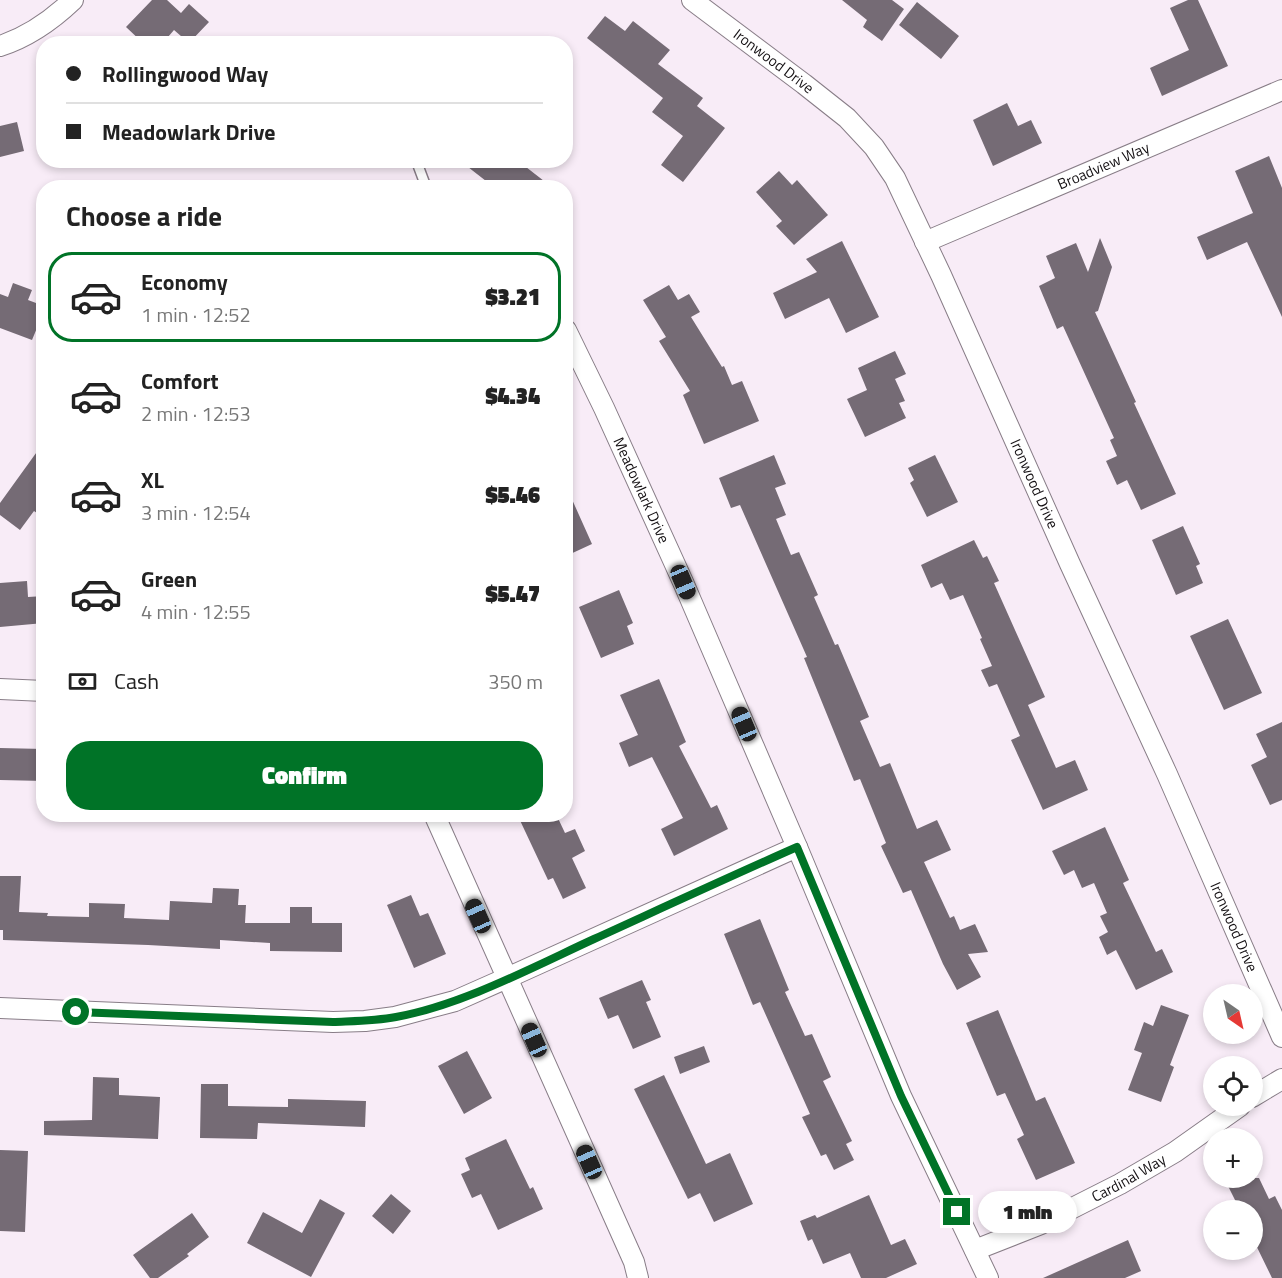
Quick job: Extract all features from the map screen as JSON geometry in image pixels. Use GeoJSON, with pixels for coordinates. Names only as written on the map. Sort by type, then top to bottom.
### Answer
{"type":"FeatureCollection","features":[{"type":"Feature","properties":{"kind":"street"},"geometry":{"type":"LineString","coordinates":[[0,46],[36,30],[74,0]]}},
{"type":"Feature","properties":{"kind":"street","name":"Ironwood Drive"},"geometry":{"type":"LineString","coordinates":[[692,0],[840,113],[874,147],[894,178],[1167,774],[1282,1036]]}},
{"type":"Feature","properties":{"kind":"street","name":"Broadview Way"},"geometry":{"type":"LineString","coordinates":[[925,242],[1282,90]]}},
{"type":"Feature","properties":{"kind":"street","name":"Meadowlark Drive"},"geometry":{"type":"LineString","coordinates":[[573,344],[673,560],[901,1096],[988,1278]]}},
{"type":"Feature","properties":{"kind":"street"},"geometry":{"type":"LineString","coordinates":[[0,689],[36,691]]}},
{"type":"Feature","properties":{"kind":"street"},"geometry":{"type":"LineString","coordinates":[[438,822],[634,1262],[638,1278]]}},
{"type":"Feature","properties":{"kind":"street"},"geometry":{"type":"LineString","coordinates":[[0,1008],[333,1022],[395,1017],[455,1000],[797,847]]}},
{"type":"Feature","properties":{"kind":"street"},"geometry":{"type":"LineString","coordinates":[[1263,1090],[1282,1079]]}},
{"type":"Feature","properties":{"kind":"street","name":"Cardinal Way"},"geometry":{"type":"LineString","coordinates":[[975,1250],[1041,1224],[1120,1184],[1175,1152],[1226,1116]]}},
{"type":"Feature","properties":{"kind":"building"},"geometry":{"type":"Polygon","coordinates":[[[152,0],[167,0],[181,13],[189,4],[209,22],[196,36],[181,36],[174,30],[169,36],[136,36],[126,27],[152,0]]]}},
{"type":"Feature","properties":{"kind":"building"},"geometry":{"type":"Polygon","coordinates":[[[842,0],[892,0],[904,9],[882,41],[863,27],[867,20],[842,0]]]}},
{"type":"Feature","properties":{"kind":"building"},"geometry":{"type":"Polygon","coordinates":[[[1188,0],[1198,0],[1228,66],[1162,96],[1150,68],[1189,50],[1170,8],[1188,0]]]}},
{"type":"Feature","properties":{"kind":"building"},"geometry":{"type":"Polygon","coordinates":[[[917,2],[959,36],[941,59],[899,25],[917,2]]]}},
{"type":"Feature","properties":{"kind":"building"},"geometry":{"type":"Polygon","coordinates":[[[605,16],[625,31],[633,21],[670,50],[658,64],[703,98],[697,106],[725,128],[683,182],[661,165],[683,136],[652,112],[663,98],[587,38],[605,16]]]}},
{"type":"Feature","properties":{"kind":"building"},"geometry":{"type":"Polygon","coordinates":[[[1007,103],[1018,126],[1031,120],[1042,143],[993,166],[973,120],[1007,103]]]}},
{"type":"Feature","properties":{"kind":"building"},"geometry":{"type":"Polygon","coordinates":[[[17,122],[24,151],[0,157],[0,126],[17,122]]]}},
{"type":"Feature","properties":{"kind":"building"},"geometry":{"type":"Polygon","coordinates":[[[1269,156],[1282,188],[1282,317],[1247,242],[1207,260],[1197,237],[1253,213],[1235,171],[1269,156]]]}},
{"type":"Feature","properties":{"kind":"building"},"geometry":{"type":"Polygon","coordinates":[[[469,168],[527,168],[543,180],[485,180],[469,168]]]}},
{"type":"Feature","properties":{"kind":"building"},"geometry":{"type":"Polygon","coordinates":[[[779,171],[792,185],[797,180],[828,215],[794,245],[776,226],[782,221],[756,192],[779,171]]]}},
{"type":"Feature","properties":{"kind":"building"},"geometry":{"type":"Polygon","coordinates":[[[1100,238],[1112,267],[1098,311],[1095,312],[1176,494],[1141,510],[1127,480],[1117,485],[1106,461],[1117,456],[1110,440],[1114,438],[1063,326],[1057,329],[1039,286],[1055,278],[1046,256],[1076,243],[1088,272],[1100,238]]]}},
{"type":"Feature","properties":{"kind":"building"},"geometry":{"type":"Polygon","coordinates":[[[842,241],[879,317],[846,333],[829,298],[785,319],[773,293],[817,272],[806,259],[842,241]]]}},
{"type":"Feature","properties":{"kind":"building"},"geometry":{"type":"Polygon","coordinates":[[[13,283],[32,290],[28,300],[36,303],[36,330],[32,340],[0,328],[0,294],[8,297],[13,283]]]}},
{"type":"Feature","properties":{"kind":"building"},"geometry":{"type":"Polygon","coordinates":[[[669,285],[678,300],[689,294],[700,312],[691,317],[722,367],[724,366],[732,385],[742,381],[759,421],[704,444],[683,395],[690,391],[659,341],[666,337],[643,300],[669,285]]]}},
{"type":"Feature","properties":{"kind":"building"},"geometry":{"type":"Polygon","coordinates":[[[895,351],[906,374],[895,379],[905,401],[899,403],[906,418],[865,437],[847,399],[867,390],[858,368],[895,351]]]}},
{"type":"Feature","properties":{"kind":"building"},"geometry":{"type":"Polygon","coordinates":[[[36,453],[36,512],[34,511],[20,530],[0,515],[0,503],[36,453]]]}},
{"type":"Feature","properties":{"kind":"building"},"geometry":{"type":"Polygon","coordinates":[[[774,455],[786,484],[775,488],[786,515],[776,519],[791,555],[799,552],[818,595],[814,597],[835,645],[838,644],[869,717],[860,721],[880,767],[890,763],[917,829],[937,820],[951,850],[924,862],[950,918],[954,916],[960,930],[975,924],[988,952],[968,954],[981,977],[957,990],[943,964],[911,890],[903,893],[881,846],[886,843],[860,779],[854,781],[804,658],[807,657],[740,505],[731,508],[719,478],[774,455]]]}},
{"type":"Feature","properties":{"kind":"building"},"geometry":{"type":"Polygon","coordinates":[[[935,455],[958,502],[927,517],[910,483],[914,480],[908,468],[935,455]]]}},
{"type":"Feature","properties":{"kind":"building"},"geometry":{"type":"Polygon","coordinates":[[[573,502],[592,544],[573,553],[573,502]]]}},
{"type":"Feature","properties":{"kind":"building"},"geometry":{"type":"Polygon","coordinates":[[[1183,526],[1200,564],[1196,566],[1203,583],[1176,595],[1152,540],[1183,526]]]}},
{"type":"Feature","properties":{"kind":"building"},"geometry":{"type":"Polygon","coordinates":[[[974,540],[983,558],[987,556],[999,581],[994,583],[1045,697],[1028,705],[1056,768],[1075,760],[1088,790],[1043,810],[1011,740],[1020,736],[997,684],[989,687],[981,670],[992,666],[963,595],[950,600],[942,583],[931,588],[921,565],[974,540]]]}},
{"type":"Feature","properties":{"kind":"building"},"geometry":{"type":"Polygon","coordinates":[[[27,581],[28,597],[36,596],[36,624],[0,627],[0,583],[27,581]]]}},
{"type":"Feature","properties":{"kind":"building"},"geometry":{"type":"Polygon","coordinates":[[[619,590],[633,623],[627,626],[634,644],[601,658],[579,607],[619,590]]]}},
{"type":"Feature","properties":{"kind":"building"},"geometry":{"type":"Polygon","coordinates":[[[1228,619],[1262,693],[1224,710],[1190,636],[1228,619]]]}},
{"type":"Feature","properties":{"kind":"building"},"geometry":{"type":"Polygon","coordinates":[[[659,679],[686,742],[679,746],[711,808],[717,805],[728,829],[674,856],[661,829],[683,818],[652,757],[629,767],[619,743],[638,735],[620,695],[659,679]]]}},
{"type":"Feature","properties":{"kind":"building"},"geometry":{"type":"Polygon","coordinates":[[[1282,722],[1282,800],[1270,805],[1251,765],[1267,757],[1256,734],[1282,722]]]}},
{"type":"Feature","properties":{"kind":"building"},"geometry":{"type":"Polygon","coordinates":[[[0,748],[36,749],[36,781],[0,780],[0,748]]]}},
{"type":"Feature","properties":{"kind":"building"},"geometry":{"type":"Polygon","coordinates":[[[521,822],[560,822],[565,833],[575,829],[585,851],[572,858],[586,888],[563,899],[553,878],[548,880],[521,822]]]}},
{"type":"Feature","properties":{"kind":"building"},"geometry":{"type":"Polygon","coordinates":[[[1105,827],[1129,880],[1123,883],[1156,952],[1162,949],[1173,972],[1136,990],[1116,950],[1107,955],[1099,937],[1108,932],[1100,916],[1107,913],[1094,883],[1082,888],[1074,870],[1064,875],[1052,851],[1105,827]]]}},
{"type":"Feature","properties":{"kind":"building"},"geometry":{"type":"Polygon","coordinates":[[[0,876],[21,876],[19,912],[48,913],[47,916],[89,917],[89,903],[125,904],[124,918],[169,920],[170,901],[212,903],[213,888],[239,889],[238,905],[246,905],[245,923],[290,923],[290,907],[312,907],[312,923],[342,923],[342,952],[270,951],[270,943],[220,940],[220,949],[3,940],[3,930],[0,930],[0,876]]]}},
{"type":"Feature","properties":{"kind":"building"},"geometry":{"type":"Polygon","coordinates":[[[411,895],[420,916],[428,913],[446,954],[414,968],[387,905],[411,895]]]}},
{"type":"Feature","properties":{"kind":"building"},"geometry":{"type":"Polygon","coordinates":[[[760,919],[789,990],[785,992],[805,1036],[812,1034],[831,1077],[823,1081],[852,1141],[846,1144],[854,1160],[834,1170],[826,1154],[821,1156],[802,1117],[810,1114],[760,1002],[753,1005],[724,934],[760,919]]]}},
{"type":"Feature","properties":{"kind":"building"},"geometry":{"type":"Polygon","coordinates":[[[642,980],[651,1000],[646,1002],[661,1037],[633,1049],[618,1015],[608,1019],[599,998],[642,980]]]}},
{"type":"Feature","properties":{"kind":"building"},"geometry":{"type":"Polygon","coordinates":[[[1161,1005],[1189,1015],[1170,1065],[1174,1067],[1161,1102],[1128,1090],[1142,1053],[1134,1050],[1144,1022],[1153,1026],[1161,1005]]]}},
{"type":"Feature","properties":{"kind":"building"},"geometry":{"type":"Polygon","coordinates":[[[998,1010],[1036,1101],[1045,1097],[1075,1163],[1036,1180],[1017,1139],[1024,1135],[1005,1093],[997,1096],[966,1023],[998,1010]]]}},
{"type":"Feature","properties":{"kind":"building"},"geometry":{"type":"Polygon","coordinates":[[[704,1046],[710,1062],[680,1074],[674,1057],[704,1046]]]}},
{"type":"Feature","properties":{"kind":"building"},"geometry":{"type":"Polygon","coordinates":[[[467,1051],[492,1098],[464,1114],[438,1066],[467,1051]]]}},
{"type":"Feature","properties":{"kind":"building"},"geometry":{"type":"Polygon","coordinates":[[[664,1075],[706,1164],[730,1153],[753,1204],[714,1222],[700,1193],[688,1199],[634,1089],[664,1075]]]}},
{"type":"Feature","properties":{"kind":"building"},"geometry":{"type":"Polygon","coordinates":[[[93,1077],[119,1078],[119,1095],[160,1097],[158,1139],[44,1135],[44,1121],[92,1120],[93,1077]]]}},
{"type":"Feature","properties":{"kind":"building"},"geometry":{"type":"Polygon","coordinates":[[[201,1084],[228,1084],[228,1106],[288,1107],[288,1099],[366,1101],[365,1127],[258,1123],[257,1139],[200,1138],[201,1084]]]}},
{"type":"Feature","properties":{"kind":"building"},"geometry":{"type":"Polygon","coordinates":[[[506,1139],[530,1189],[533,1187],[543,1209],[498,1230],[481,1194],[472,1198],[461,1174],[470,1170],[465,1158],[506,1139]]]}},
{"type":"Feature","properties":{"kind":"building"},"geometry":{"type":"Polygon","coordinates":[[[0,1150],[28,1151],[25,1232],[0,1231],[0,1150]]]}},
{"type":"Feature","properties":{"kind":"building"},"geometry":{"type":"Polygon","coordinates":[[[1263,1186],[1269,1199],[1275,1196],[1282,1210],[1282,1278],[1272,1278],[1263,1260],[1263,1200],[1235,1200],[1229,1188],[1263,1186]]]}},
{"type":"Feature","properties":{"kind":"building"},"geometry":{"type":"Polygon","coordinates":[[[391,1194],[411,1211],[393,1234],[372,1216],[391,1194]]]}},
{"type":"Feature","properties":{"kind":"building"},"geometry":{"type":"Polygon","coordinates":[[[869,1195],[891,1245],[905,1239],[917,1264],[886,1278],[861,1278],[850,1253],[823,1264],[812,1239],[808,1241],[800,1221],[815,1215],[817,1218],[869,1195]]]}},
{"type":"Feature","properties":{"kind":"building"},"geometry":{"type":"Polygon","coordinates":[[[320,1199],[345,1213],[311,1277],[247,1243],[263,1212],[302,1233],[320,1199]]]}},
{"type":"Feature","properties":{"kind":"building"},"geometry":{"type":"Polygon","coordinates":[[[192,1213],[209,1237],[187,1254],[189,1256],[158,1278],[150,1278],[133,1255],[192,1213]]]}},
{"type":"Feature","properties":{"kind":"building"},"geometry":{"type":"Polygon","coordinates":[[[1128,1240],[1141,1271],[1125,1278],[1043,1278],[1128,1240]]]}},
{"type":"Feature","properties":{"kind":"route"},"geometry":{"type":"LineString","coordinates":[[76,1012],[333,1022],[395,1017],[455,1000],[797,847],[901,1096],[957,1212]]}}]}
